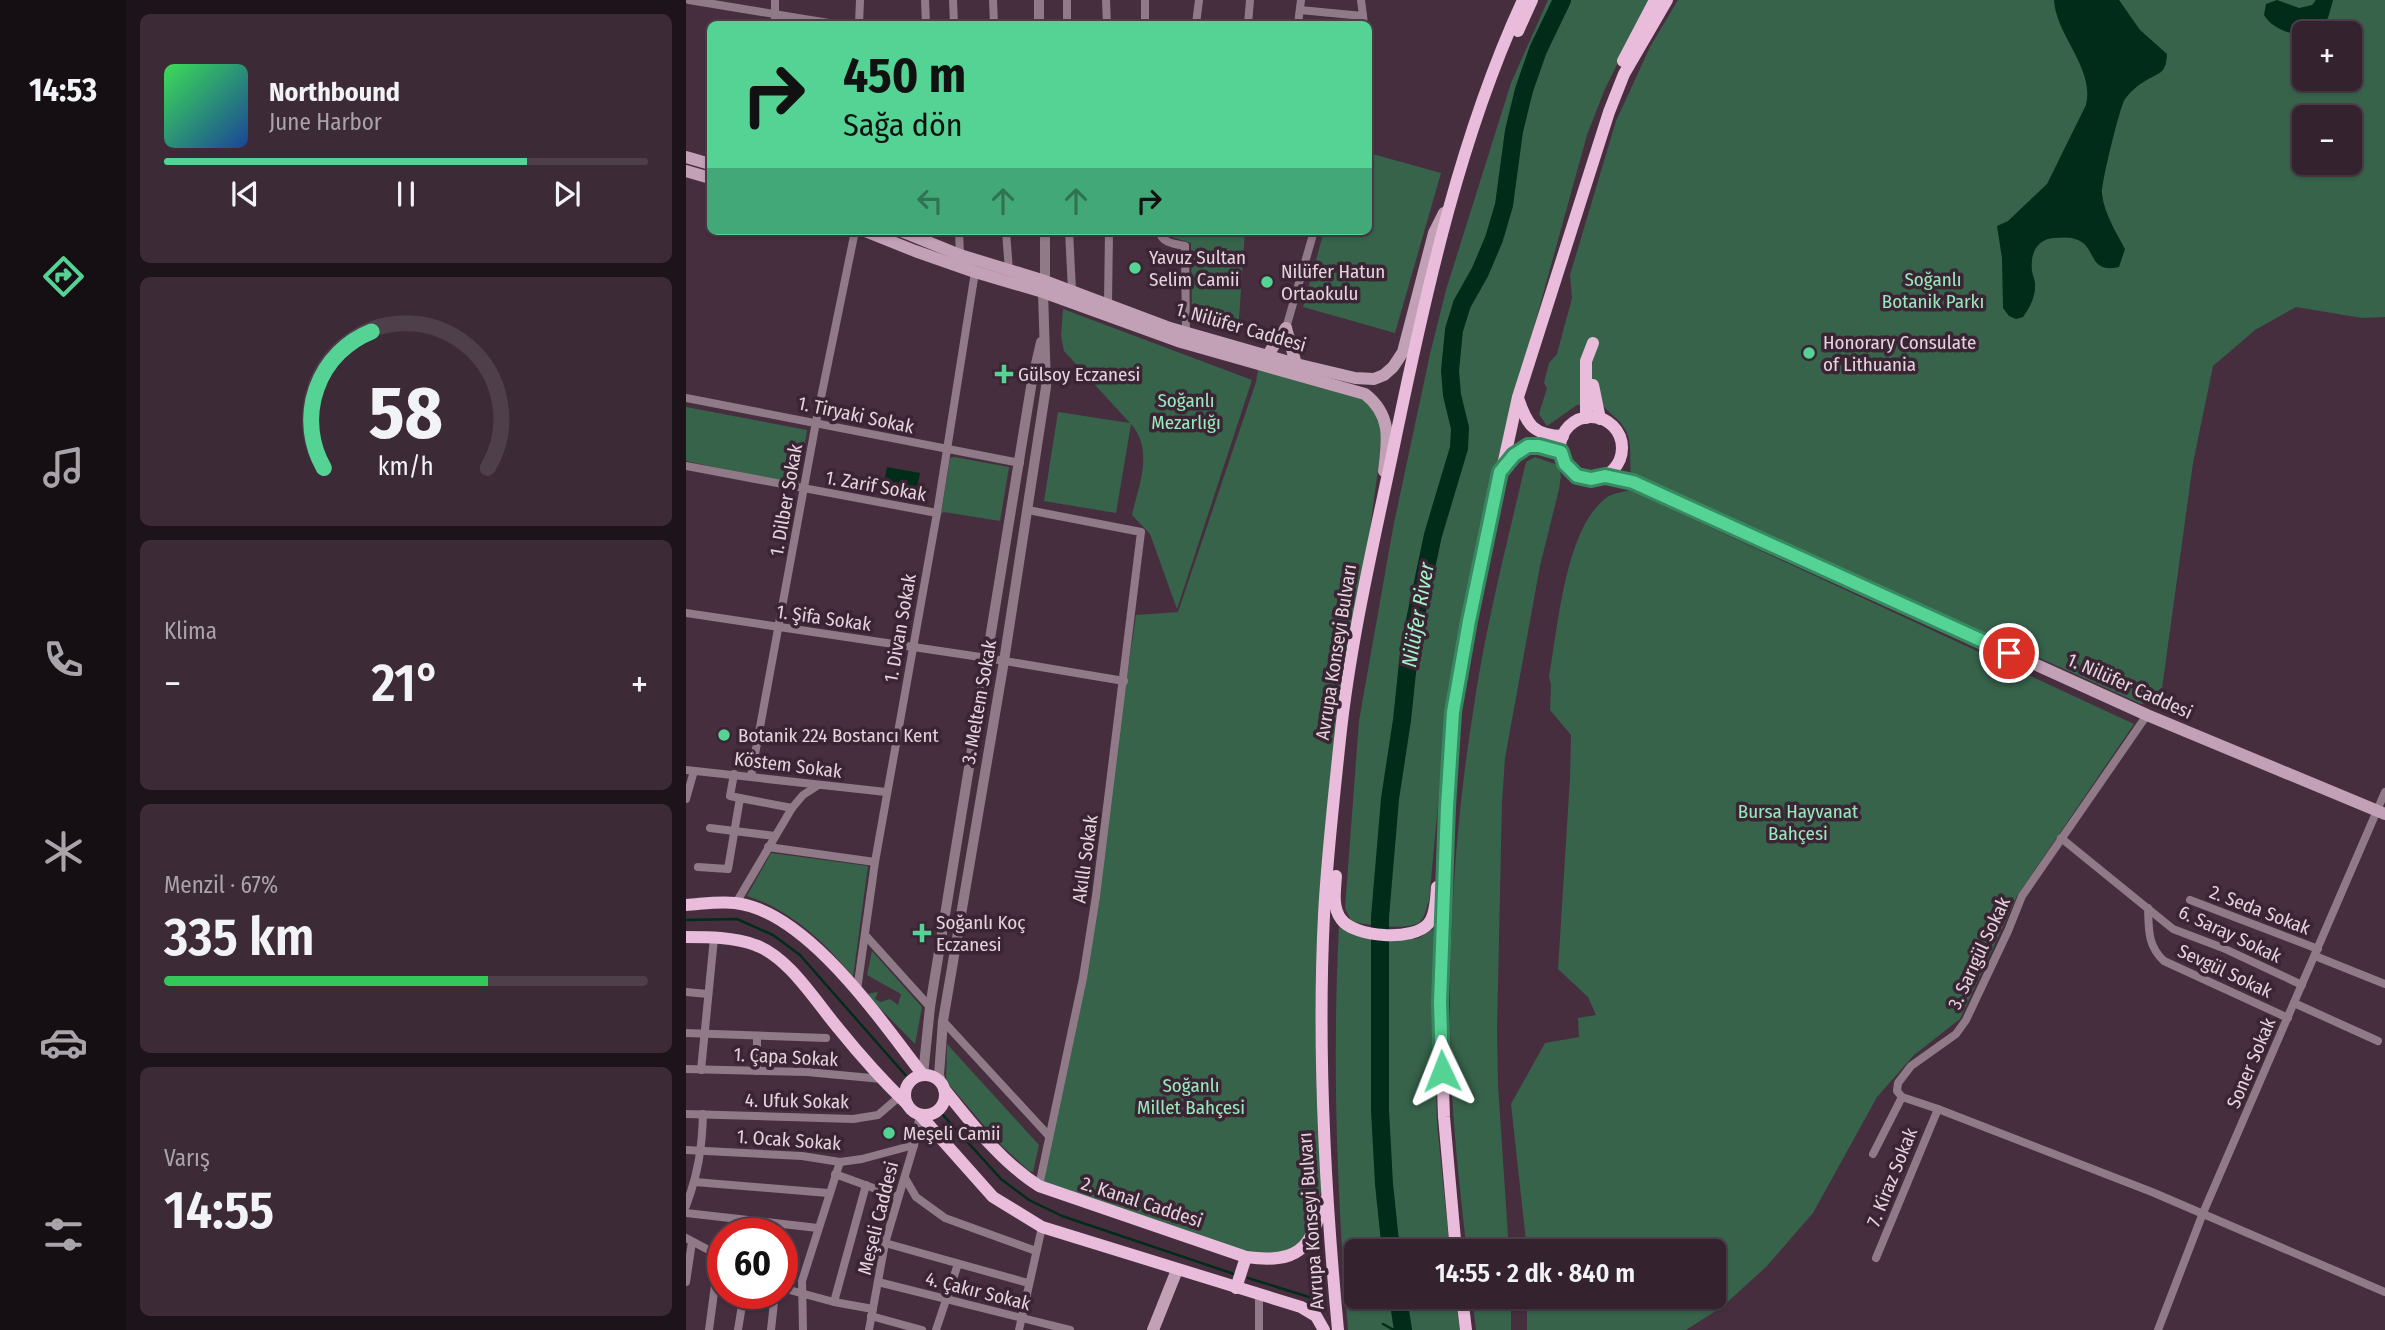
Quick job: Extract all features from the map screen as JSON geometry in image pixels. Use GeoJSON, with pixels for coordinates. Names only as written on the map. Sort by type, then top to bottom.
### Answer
{"type":"FeatureCollection","features":[{"type":"Feature","properties":{"kind":"main road","name":"Avrupa Konseyi Bulvarı"},"geometry":{"type":"LineString","coordinates":[[1338,1330],[1326,1188],[1322,1005],[1324,927],[1348,681],[1415,345],[1455,190],[1480,109],[1523,0]]}},
{"type":"Feature","properties":{"kind":"main road"},"geometry":{"type":"LineString","coordinates":[[1480,109],[1532,0]]}},
{"type":"Feature","properties":{"kind":"main road"},"geometry":{"type":"LineString","coordinates":[[1581,201],[1592,135],[1609,89],[1655,0]]}},
{"type":"Feature","properties":{"kind":"main road"},"geometry":{"type":"LineString","coordinates":[[1455,1239],[1444,1117],[1440,1002],[1453,712],[1469,621],[1518,397],[1609,112],[1624,75],[1667,0]]}},
{"type":"Feature","properties":{"kind":"main road"},"geometry":{"type":"LineString","coordinates":[[686,158],[707,163]]}},
{"type":"Feature","properties":{"kind":"main road"},"geometry":{"type":"LineString","coordinates":[[686,171],[707,177]]}},
{"type":"Feature","properties":{"kind":"main road","name":"1. Nilüfer Caddesi"},"geometry":{"type":"LineString","coordinates":[[1295,369],[1374,379],[1393,367],[1403,352],[1434,233],[1455,190]]}},
{"type":"Feature","properties":{"kind":"main road","name":"1. Nilüfer Caddesi"},"geometry":{"type":"LineString","coordinates":[[876,235],[975,272],[1072,290],[1265,361]]}},
{"type":"Feature","properties":{"kind":"main road","name":"1. Nilüfer Caddesi"},"geometry":{"type":"LineString","coordinates":[[931,237],[960,255],[1009,271],[1181,342],[1295,369],[1365,394],[1376,403],[1384,416],[1387,433],[1376,531]]}},
{"type":"Feature","properties":{"kind":"main road"},"geometry":{"type":"LineString","coordinates":[[1286,328],[1295,369]]}},
{"type":"Feature","properties":{"kind":"main road"},"geometry":{"type":"LineString","coordinates":[[1265,361],[1286,328]]}},
{"type":"Feature","properties":{"kind":"main road"},"geometry":{"type":"LineString","coordinates":[[1518,397],[1530,426],[1538,431],[1563,436]]}},
{"type":"Feature","properties":{"kind":"main road"},"geometry":{"type":"LineString","coordinates":[[1605,476],[1619,461],[1622,443],[1618,433],[1609,423],[1593,419],[1573,424],[1563,436],[1561,452],[1565,464],[1577,476],[1591,479],[1605,476],[1633,482]]}},
{"type":"Feature","properties":{"kind":"main road"},"geometry":{"type":"LineString","coordinates":[[1500,472],[1514,455],[1528,446],[1561,452]]}},
{"type":"Feature","properties":{"kind":"main road"},"geometry":{"type":"LineString","coordinates":[[1619,461],[1633,482]]}},
{"type":"Feature","properties":{"kind":"main road","name":"1. Nilüfer Caddesi"},"geometry":{"type":"LineString","coordinates":[[1633,482],[2147,715],[2381,812]]}},
{"type":"Feature","properties":{"kind":"main road"},"geometry":{"type":"LineString","coordinates":[[1336,793],[1337,860],[1334,901],[1341,919],[1349,927],[1365,933],[1410,934],[1428,926],[1435,903],[1447,807]]}},
{"type":"Feature","properties":{"kind":"main road"},"geometry":{"type":"LineString","coordinates":[[686,905],[736,903],[772,915],[803,938],[856,989],[923,1075]]}},
{"type":"Feature","properties":{"kind":"main road"},"geometry":{"type":"LineString","coordinates":[[686,937],[714,938],[756,945],[772,953],[912,1111],[920,1115],[993,1197],[1042,1227],[1301,1307],[1317,1317],[1324,1330]]}},
{"type":"Feature","properties":{"kind":"main road"},"geometry":{"type":"LineString","coordinates":[[903,1100],[906,1088],[915,1077],[932,1076],[943,1086],[945,1100],[939,1110],[920,1115]]}},
{"type":"Feature","properties":{"kind":"main road","name":"2. Kanal Caddesi"},"geometry":{"type":"LineString","coordinates":[[943,1086],[991,1147],[1017,1172],[1039,1186],[1246,1258],[1279,1259],[1303,1247],[1315,1230],[1326,1188]]}},
{"type":"Feature","properties":{"kind":"main road"},"geometry":{"type":"LineString","coordinates":[[1236,1288],[1246,1258]]}},
{"type":"Feature","properties":{"kind":"main road"},"geometry":{"type":"LineString","coordinates":[[1153,1330],[1177,1270]]}},
{"type":"Feature","properties":{"kind":"main road"},"geometry":{"type":"LineString","coordinates":[[1463,1309],[1466,1330]]}},
{"type":"Feature","properties":{"kind":"street"},"geometry":{"type":"LineString","coordinates":[[689,0],[819,21]]}},
{"type":"Feature","properties":{"kind":"street"},"geometry":{"type":"LineString","coordinates":[[775,0],[775,21]]}},
{"type":"Feature","properties":{"kind":"street"},"geometry":{"type":"LineString","coordinates":[[859,21],[860,0]]}},
{"type":"Feature","properties":{"kind":"street"},"geometry":{"type":"LineString","coordinates":[[925,0],[926,21]]}},
{"type":"Feature","properties":{"kind":"street"},"geometry":{"type":"LineString","coordinates":[[953,0],[954,21]]}},
{"type":"Feature","properties":{"kind":"street"},"geometry":{"type":"LineString","coordinates":[[993,0],[994,21]]}},
{"type":"Feature","properties":{"kind":"street"},"geometry":{"type":"LineString","coordinates":[[1039,0],[1039,21]]}},
{"type":"Feature","properties":{"kind":"street"},"geometry":{"type":"LineString","coordinates":[[1067,0],[1067,21]]}},
{"type":"Feature","properties":{"kind":"street"},"geometry":{"type":"LineString","coordinates":[[1106,0],[1107,21]]}},
{"type":"Feature","properties":{"kind":"street"},"geometry":{"type":"LineString","coordinates":[[1145,0],[1145,21]]}},
{"type":"Feature","properties":{"kind":"street"},"geometry":{"type":"LineString","coordinates":[[1196,21],[1199,0]]}},
{"type":"Feature","properties":{"kind":"street"},"geometry":{"type":"LineString","coordinates":[[1248,21],[1250,0]]}},
{"type":"Feature","properties":{"kind":"street"},"geometry":{"type":"LineString","coordinates":[[1298,21],[1301,0]]}},
{"type":"Feature","properties":{"kind":"street"},"geometry":{"type":"LineString","coordinates":[[1300,10],[1364,20],[1361,0]]}},
{"type":"Feature","properties":{"kind":"street","name":"1. Dilber Sokak"},"geometry":{"type":"LineString","coordinates":[[751,776],[816,422],[854,235]]}},
{"type":"Feature","properties":{"kind":"street"},"geometry":{"type":"LineString","coordinates":[[959,235],[960,255]]}},
{"type":"Feature","properties":{"kind":"street"},"geometry":{"type":"LineString","coordinates":[[1006,235],[1009,271]]}},
{"type":"Feature","properties":{"kind":"street","name":"3. Meltem Sokak"},"geometry":{"type":"LineString","coordinates":[[943,1086],[939,1075],[943,1021],[1004,661],[1046,387],[1045,235]]}},
{"type":"Feature","properties":{"kind":"street"},"geometry":{"type":"LineString","coordinates":[[1069,235],[1072,290]]}},
{"type":"Feature","properties":{"kind":"street"},"geometry":{"type":"LineString","coordinates":[[1108,235],[1108,303]]}},
{"type":"Feature","properties":{"kind":"street"},"geometry":{"type":"LineString","coordinates":[[1160,235],[1167,242],[1185,246],[1186,333]]}},
{"type":"Feature","properties":{"kind":"street"},"geometry":{"type":"LineString","coordinates":[[1286,328],[1313,235]]}},
{"type":"Feature","properties":{"kind":"street","name":"1. Divan Sokak"},"geometry":{"type":"LineString","coordinates":[[856,989],[866,936],[874,862],[937,513],[975,272]]}},
{"type":"Feature","properties":{"kind":"street","name":"3. Meltem Sokak"},"geometry":{"type":"LineString","coordinates":[[923,1075],[930,1007],[1032,380],[1045,326]]}},
{"type":"Feature","properties":{"kind":"street","name":"1. Tiryaki Sokak"},"geometry":{"type":"LineString","coordinates":[[686,398],[1020,463]]}},
{"type":"Feature","properties":{"kind":"street","name":"1. Zarif Sokak"},"geometry":{"type":"LineString","coordinates":[[686,466],[937,513]]}},
{"type":"Feature","properties":{"kind":"street","name":"Akıllı Sokak"},"geometry":{"type":"LineString","coordinates":[[1028,510],[1141,532],[1096,896],[1083,978],[1039,1186]]}},
{"type":"Feature","properties":{"kind":"street","name":"1. Şifa Sokak"},"geometry":{"type":"LineString","coordinates":[[686,613],[987,657],[1124,681]]}},
{"type":"Feature","properties":{"kind":"street","name":"3. Sarıgül Sokak"},"geometry":{"type":"LineString","coordinates":[[1902,1097],[1897,1091],[1898,1083],[1912,1066],[1956,1034],[1966,1020],[2022,896],[2147,715]]}},
{"type":"Feature","properties":{"kind":"street"},"geometry":{"type":"LineString","coordinates":[[686,799],[690,770]]}},
{"type":"Feature","properties":{"kind":"street","name":"Köstem Sokak"},"geometry":{"type":"LineString","coordinates":[[690,770],[886,792]]}},
{"type":"Feature","properties":{"kind":"street"},"geometry":{"type":"LineString","coordinates":[[734,774],[730,796],[792,808]]}},
{"type":"Feature","properties":{"kind":"street"},"geometry":{"type":"LineString","coordinates":[[736,903],[792,808],[803,795],[818,786]]}},
{"type":"Feature","properties":{"kind":"street","name":"Soner Sokak"},"geometry":{"type":"LineString","coordinates":[[2158,1330],[2203,1213],[2316,952],[2381,812],[2385,792]]}},
{"type":"Feature","properties":{"kind":"street"},"geometry":{"type":"LineString","coordinates":[[698,867],[728,869],[740,798]]}},
{"type":"Feature","properties":{"kind":"street"},"geometry":{"type":"LineString","coordinates":[[710,828],[775,836]]}},
{"type":"Feature","properties":{"kind":"street","name":"6. Saray Sokak"},"geometry":{"type":"LineString","coordinates":[[2061,838],[2173,929],[2223,948],[2302,985]]}},
{"type":"Feature","properties":{"kind":"street"},"geometry":{"type":"LineString","coordinates":[[768,848],[874,862]]}},
{"type":"Feature","properties":{"kind":"street","name":"2. Seda Sokak"},"geometry":{"type":"LineString","coordinates":[[2190,900],[2385,984]]}},
{"type":"Feature","properties":{"kind":"street","name":"Sevgül Sokak"},"geometry":{"type":"LineString","coordinates":[[2148,908],[2149,938],[2154,951],[2164,961],[2288,1018]]}},
{"type":"Feature","properties":{"kind":"street"},"geometry":{"type":"LineString","coordinates":[[866,936],[930,1007]]}},
{"type":"Feature","properties":{"kind":"street"},"geometry":{"type":"LineString","coordinates":[[701,1070],[714,938]]}},
{"type":"Feature","properties":{"kind":"street"},"geometry":{"type":"LineString","coordinates":[[686,992],[708,994]]}},
{"type":"Feature","properties":{"kind":"street"},"geometry":{"type":"LineString","coordinates":[[2294,1003],[2378,1041]]}},
{"type":"Feature","properties":{"kind":"street"},"geometry":{"type":"LineString","coordinates":[[943,1021],[1049,1136]]}},
{"type":"Feature","properties":{"kind":"street"},"geometry":{"type":"LineString","coordinates":[[686,1033],[826,1038]]}},
{"type":"Feature","properties":{"kind":"street"},"geometry":{"type":"LineString","coordinates":[[757,1036],[757,1071]]}},
{"type":"Feature","properties":{"kind":"street","name":"1. Çapa Sokak"},"geometry":{"type":"LineString","coordinates":[[686,1069],[807,1072],[884,1080]]}},
{"type":"Feature","properties":{"kind":"street"},"geometry":{"type":"LineString","coordinates":[[1873,1154],[1902,1097],[2099,1170],[2385,1292]]}},
{"type":"Feature","properties":{"kind":"street","name":"4. Ufuk Sokak"},"geometry":{"type":"LineString","coordinates":[[686,1114],[853,1119],[878,1115],[903,1100]]}},
{"type":"Feature","properties":{"kind":"street","name":"7. Kiraz Sokak"},"geometry":{"type":"LineString","coordinates":[[1876,1258],[1938,1109]]}},
{"type":"Feature","properties":{"kind":"street"},"geometry":{"type":"LineString","coordinates":[[686,1206],[695,1182],[702,1149],[703,1114]]}},
{"type":"Feature","properties":{"kind":"street","name":"Meşeli Caddesi"},"geometry":{"type":"LineString","coordinates":[[869,1330],[885,1243],[905,1178],[920,1115]]}},
{"type":"Feature","properties":{"kind":"street","name":"1. Ocak Sokak"},"geometry":{"type":"LineString","coordinates":[[686,1150],[802,1156],[840,1161],[862,1159],[914,1145]]}},
{"type":"Feature","properties":{"kind":"street"},"geometry":{"type":"LineString","coordinates":[[803,1330],[802,1280],[840,1161]]}},
{"type":"Feature","properties":{"kind":"street"},"geometry":{"type":"LineString","coordinates":[[835,1174],[898,1196]]}},
{"type":"Feature","properties":{"kind":"street"},"geometry":{"type":"LineString","coordinates":[[905,1178],[916,1198],[945,1218],[1036,1251]]}},
{"type":"Feature","properties":{"kind":"street"},"geometry":{"type":"LineString","coordinates":[[695,1182],[828,1193]]}},
{"type":"Feature","properties":{"kind":"street"},"geometry":{"type":"LineString","coordinates":[[834,1302],[866,1185]]}},
{"type":"Feature","properties":{"kind":"street"},"geometry":{"type":"LineString","coordinates":[[686,1213],[818,1228]]}},
{"type":"Feature","properties":{"kind":"street"},"geometry":{"type":"LineString","coordinates":[[1018,1330],[1042,1227]]}},
{"type":"Feature","properties":{"kind":"street"},"geometry":{"type":"LineString","coordinates":[[686,1282],[689,1240],[707,1249]]}},
{"type":"Feature","properties":{"kind":"street"},"geometry":{"type":"LineString","coordinates":[[885,1243],[1028,1283]]}},
{"type":"Feature","properties":{"kind":"street"},"geometry":{"type":"LineString","coordinates":[[936,1330],[958,1264]]}},
{"type":"Feature","properties":{"kind":"street","name":"4. Çakır Sokak"},"geometry":{"type":"LineString","coordinates":[[878,1282],[1070,1330]]}},
{"type":"Feature","properties":{"kind":"street"},"geometry":{"type":"LineString","coordinates":[[798,1293],[872,1312],[922,1330]]}},
{"type":"Feature","properties":{"kind":"street"},"geometry":{"type":"LineString","coordinates":[[1259,1295],[1259,1330]]}},
{"type":"Feature","properties":{"kind":"street"},"geometry":{"type":"LineString","coordinates":[[709,1330],[712,1309]]}},
{"type":"Feature","properties":{"kind":"street"},"geometry":{"type":"LineString","coordinates":[[738,1330],[741,1309]]}},
{"type":"Feature","properties":{"kind":"street"},"geometry":{"type":"LineString","coordinates":[[771,1330],[773,1309]]}},
{"type":"Feature","properties":{"kind":"green space"},"geometry":{"type":"Polygon","coordinates":[[[1548,0],[1649,0],[1604,91],[1587,135],[1515,396],[1447,708],[1429,901],[1422,920],[1414,925],[1357,923],[1351,921],[1345,908],[1359,721],[1393,528],[1446,290],[1511,83],[1548,0]]]}},
{"type":"Feature","properties":{"kind":"green space","name":"Soğanlı Botanik Parkı"},"geometry":{"type":"Polygon","coordinates":[[[1678,0],[2385,0],[2385,317],[2362,318],[2296,307],[2255,330],[2213,366],[2193,463],[2160,703],[2141,704],[1631,475],[1630,445],[1625,429],[1601,403],[1577,405],[1547,426],[1539,414],[1547,388],[1544,383],[1549,363],[1557,354],[1572,298],[1570,275],[1616,121],[1650,47],[1678,0]]]}},
{"type":"Feature","properties":{"kind":"green space"},"geometry":{"type":"Polygon","coordinates":[[[1372,154],[1441,173],[1395,333],[1303,307],[1323,235],[1372,235],[1372,154]]]}},
{"type":"Feature","properties":{"kind":"green space"},"geometry":{"type":"Polygon","coordinates":[[[1245,235],[1238,333],[1192,315],[1191,243],[1168,236],[1245,235]]]}},
{"type":"Feature","properties":{"kind":"green space","name":"Soğanlı Mezarlığı"},"geometry":{"type":"Polygon","coordinates":[[[1063,309],[1252,380],[1177,609],[1150,534],[1132,515],[1141,480],[1143,456],[1138,434],[1131,424],[1116,513],[1044,501],[1058,412],[1130,423],[1064,351],[1061,336],[1063,309]]]}},
{"type":"Feature","properties":{"kind":"green space","name":"Soğanlı Millet Bahçesi"},"geometry":{"type":"Polygon","coordinates":[[[1258,369],[1368,399],[1379,415],[1382,439],[1322,891],[1322,1188],[1311,1228],[1297,1247],[1274,1255],[1237,1251],[1042,1183],[1079,1007],[1136,615],[1178,612],[1256,382],[1258,369]]]}},
{"type":"Feature","properties":{"kind":"green space"},"geometry":{"type":"Polygon","coordinates":[[[686,407],[807,430],[798,485],[686,461],[686,407]]]}},
{"type":"Feature","properties":{"kind":"green space"},"geometry":{"type":"Polygon","coordinates":[[[1535,457],[1558,465],[1561,476],[1540,566],[1505,758],[1497,1029],[1508,1239],[1466,1239],[1455,1138],[1450,1052],[1455,864],[1479,675],[1526,462],[1535,457]]]}},
{"type":"Feature","properties":{"kind":"green space"},"geometry":{"type":"Polygon","coordinates":[[[950,458],[1009,467],[1000,521],[944,512],[941,514],[950,458]]]}},
{"type":"Feature","properties":{"kind":"green space","name":"Bursa Hayvanat Bahçesi"},"geometry":{"type":"Polygon","coordinates":[[[1630,490],[2134,724],[2017,896],[1960,1019],[1914,1055],[1877,1097],[1813,1213],[1766,1267],[1726,1303],[1726,1239],[1526,1239],[1511,1104],[1545,1043],[1579,1037],[1578,1018],[1596,1015],[1588,997],[1558,969],[1571,735],[1550,710],[1549,677],[1560,606],[1573,553],[1582,529],[1594,510],[1609,496],[1630,490]]]}},
{"type":"Feature","properties":{"kind":"green space"},"geometry":{"type":"Polygon","coordinates":[[[771,853],[868,866],[853,977],[819,940],[792,918],[747,896],[771,853]]]}},
{"type":"Feature","properties":{"kind":"green space"},"geometry":{"type":"Polygon","coordinates":[[[1339,927],[1355,935],[1404,940],[1419,938],[1433,929],[1437,1124],[1449,1239],[1344,1239],[1344,1272],[1337,1129],[1339,927]]]}},
{"type":"Feature","properties":{"kind":"green space"},"geometry":{"type":"Polygon","coordinates":[[[872,951],[922,1007],[915,1044],[866,994],[878,992],[875,999],[881,1002],[890,999],[898,1005],[901,994],[867,975],[872,951]]]}},
{"type":"Feature","properties":{"kind":"green space"},"geometry":{"type":"Polygon","coordinates":[[[947,1044],[1039,1145],[1033,1172],[999,1143],[946,1081],[947,1044]]]}},
{"type":"Feature","properties":{"kind":"green space"},"geometry":{"type":"Polygon","coordinates":[[[1347,1309],[1457,1309],[1460,1330],[1348,1330],[1347,1309]]]}},
{"type":"Feature","properties":{"kind":"green space"},"geometry":{"type":"Polygon","coordinates":[[[1473,1309],[1511,1309],[1511,1330],[1476,1330],[1473,1309]]]}},
{"type":"Feature","properties":{"kind":"green space","name":"Bursa Hayvanat Bahçesi"},"geometry":{"type":"Polygon","coordinates":[[[1527,1309],[1719,1309],[1686,1330],[1527,1330],[1527,1309]]]}},
{"type":"Feature","properties":{"kind":"shaded area"},"geometry":{"type":"Polygon","coordinates":[[[2054,0],[2119,0],[2140,30],[2167,54],[2161,72],[2132,91],[2125,99],[2102,187],[2108,215],[2125,249],[2119,267],[2109,268],[2097,264],[2084,244],[2076,239],[2062,237],[2044,241],[2036,248],[2032,258],[2035,285],[2033,299],[2023,317],[2016,319],[2009,316],[2003,308],[2002,258],[1997,226],[2008,221],[2047,184],[2086,105],[2085,78],[2061,26],[2054,0]]]}},
{"type":"Feature","properties":{"kind":"shaded area"},"geometry":{"type":"Polygon","coordinates":[[[2277,0],[2299,8],[2312,5],[2316,0],[2333,0],[2325,21],[2292,21],[2292,33],[2267,19],[2264,15],[2266,4],[2277,0]]]}},
{"type":"Feature","properties":{"kind":"shaded area"},"geometry":{"type":"Polygon","coordinates":[[[887,467],[920,473],[917,488],[884,483],[887,467]]]}},
{"type":"Feature","properties":{"kind":"waterway","name":"Nilüfer River"},"geometry":{"type":"LineString","coordinates":[[1390,1239],[1380,1110],[1380,917],[1390,799],[1410,644],[1433,535],[1459,448],[1460,428],[1452,395],[1450,371],[1454,330],[1462,304],[1494,239],[1504,205],[1514,131],[1524,90],[1538,50],[1562,0]]}},
{"type":"Feature","properties":{"kind":"waterway"},"geometry":{"type":"LineString","coordinates":[[686,920],[737,919],[773,935],[800,955],[908,1078]]}},
{"type":"Feature","properties":{"kind":"waterway"},"geometry":{"type":"LineString","coordinates":[[943,1115],[1001,1179],[1029,1200],[1062,1216],[1237,1275]]}},
{"type":"Feature","properties":{"kind":"waterway"},"geometry":{"type":"LineString","coordinates":[[1248,1278],[1325,1302]]}},
{"type":"Feature","properties":{"kind":"waterway","name":"Nilüfer River"},"geometry":{"type":"LineString","coordinates":[[1400,1309],[1403,1330]]}},
{"type":"Feature","properties":{"kind":"waterway"},"geometry":{"type":"LineString","coordinates":[[1383,1324],[1394,1330]]}},
{"type":"Feature","properties":{"kind":"place","name":"Yavuz Sultan Selim Camii"},"geometry":{"type":"Point","coordinates":[1135,268]}},
{"type":"Feature","properties":{"kind":"place","name":"Nilüfer Hatun Ortaokulu"},"geometry":{"type":"Point","coordinates":[1267,282]}},
{"type":"Feature","properties":{"kind":"place","name":"Honorary Consulate of Lithuania"},"geometry":{"type":"Point","coordinates":[1809,353]}},
{"type":"Feature","properties":{"kind":"place","name":"Gülsoy Eczanesi"},"geometry":{"type":"Point","coordinates":[1004,374]}},
{"type":"Feature","properties":{"kind":"place","name":"Botanik 224 Bostancı Kent"},"geometry":{"type":"Point","coordinates":[724,735]}},
{"type":"Feature","properties":{"kind":"place","name":"Soğanlı Koç Eczanesi"},"geometry":{"type":"Point","coordinates":[922,933]}},
{"type":"Feature","properties":{"kind":"place","name":"Meşeli Camii"},"geometry":{"type":"Point","coordinates":[889,1133]}},
{"type":"Feature","properties":{"kind":"route"},"geometry":{"type":"LineString","coordinates":[[1442,1071],[1440,1002],[1453,712],[1500,472],[1514,455],[1528,446],[1561,452],[1563,462],[1577,476],[1586,479],[1605,476],[1633,482],[2009,653]]}}]}
